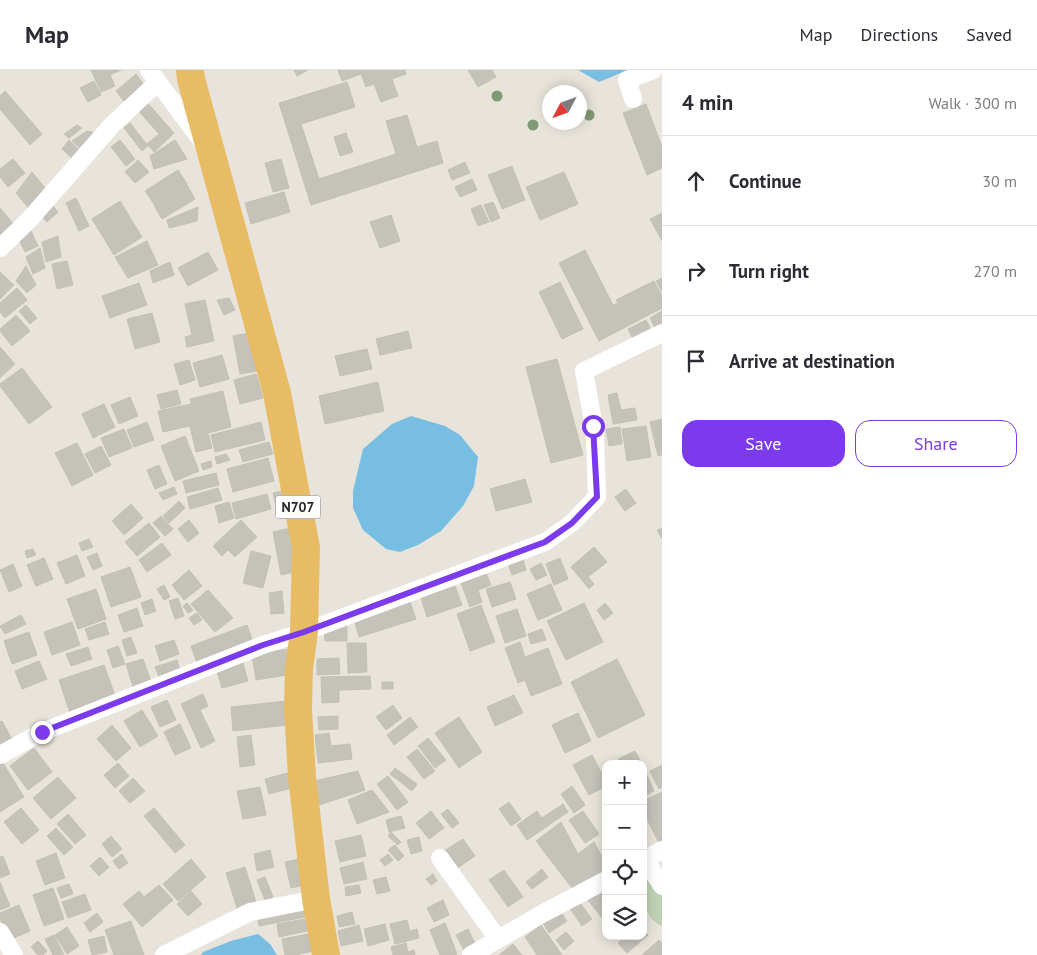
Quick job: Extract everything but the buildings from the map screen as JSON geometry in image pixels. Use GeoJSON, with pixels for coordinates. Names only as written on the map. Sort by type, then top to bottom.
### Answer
{"type":"FeatureCollection","features":[{"type":"Feature","properties":{"kind":"highway","name":"N707"},"geometry":{"type":"LineString","coordinates":[[190,70],[210,152],[277,392],[306,548],[304,632],[299,668],[298,710],[302,777],[316,899],[326,955]]}},
{"type":"Feature","properties":{"kind":"street"},"geometry":{"type":"LineString","coordinates":[[633,99],[627,80],[653,70]]}},
{"type":"Feature","properties":{"kind":"street"},"geometry":{"type":"LineString","coordinates":[[0,248],[29,220],[153,76],[210,152]]}},
{"type":"Feature","properties":{"kind":"street"},"geometry":{"type":"LineString","coordinates":[[0,755],[42,732],[263,645],[304,632],[545,542],[572,523],[597,497],[595,434],[584,371],[662,333]]}},
{"type":"Feature","properties":{"kind":"street"},"geometry":{"type":"LineString","coordinates":[[647,858],[662,850]]}},
{"type":"Feature","properties":{"kind":"street"},"geometry":{"type":"LineString","coordinates":[[440,858],[498,940]]}},
{"type":"Feature","properties":{"kind":"street"},"geometry":{"type":"LineString","coordinates":[[647,864],[662,886]]}},
{"type":"Feature","properties":{"kind":"street"},"geometry":{"type":"LineString","coordinates":[[471,955],[602,882]]}},
{"type":"Feature","properties":{"kind":"street"},"geometry":{"type":"LineString","coordinates":[[164,955],[250,912],[316,899]]}},
{"type":"Feature","properties":{"kind":"street"},"geometry":{"type":"LineString","coordinates":[[0,932],[14,955]]}},
{"type":"Feature","properties":{"kind":"green space"},"geometry":{"type":"Polygon","coordinates":[[[656,864],[662,867],[662,926],[655,922],[647,912],[647,873],[656,864]]]}},
{"type":"Feature","properties":{"kind":"water"},"geometry":{"type":"Polygon","coordinates":[[[578,70],[628,70],[599,82],[578,70]]]}},
{"type":"Feature","properties":{"kind":"water"},"geometry":{"type":"Polygon","coordinates":[[[411,416],[445,426],[460,435],[478,457],[474,486],[463,506],[441,531],[418,545],[400,552],[386,549],[363,530],[353,508],[353,491],[363,449],[392,424],[411,416]]]}},
{"type":"Feature","properties":{"kind":"water"},"geometry":{"type":"Polygon","coordinates":[[[258,934],[270,944],[277,955],[201,955],[203,952],[231,941],[258,934]]]}},
{"type":"Feature","properties":{"kind":"route"},"geometry":{"type":"LineString","coordinates":[[42,732],[263,645],[304,632],[545,542],[572,523],[597,497],[595,434],[593,426]]}}]}
